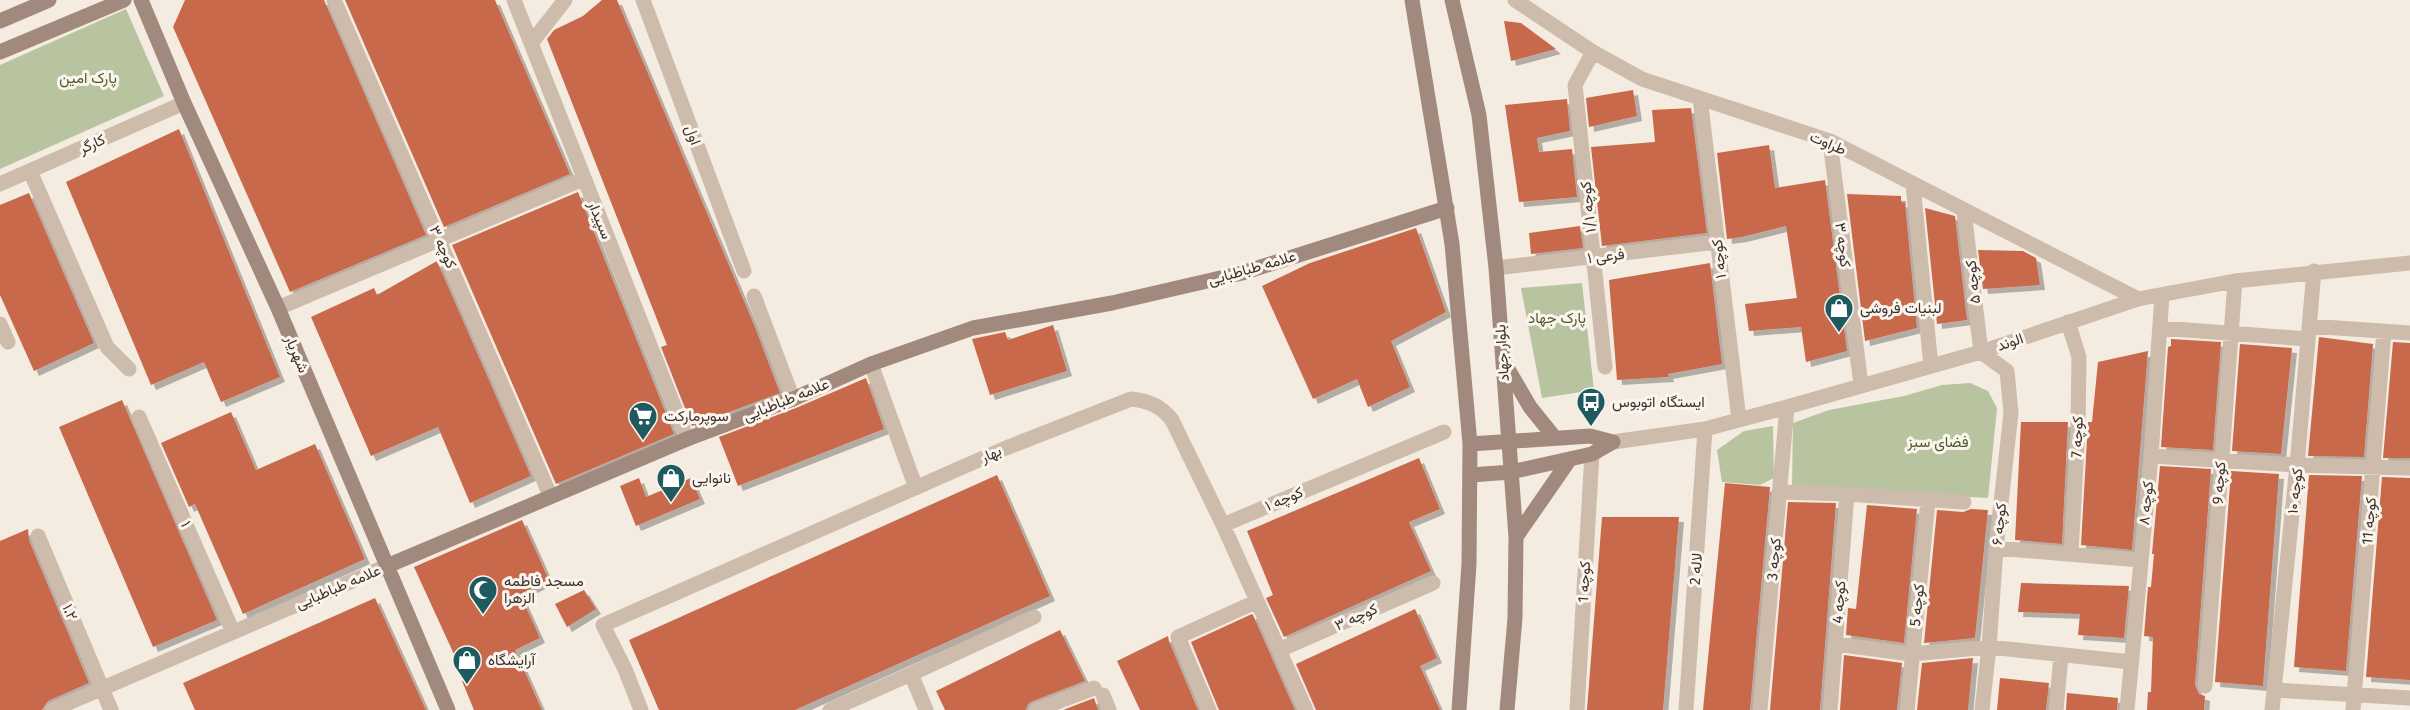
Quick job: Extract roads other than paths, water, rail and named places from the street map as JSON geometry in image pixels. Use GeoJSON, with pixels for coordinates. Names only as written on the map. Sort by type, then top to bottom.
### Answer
{"type":"FeatureCollection","features":[{"type":"Feature","properties":{"kind":"main road"},"geometry":{"type":"LineString","coordinates":[[0,21],[49,0]]}},
{"type":"Feature","properties":{"kind":"main road"},"geometry":{"type":"LineString","coordinates":[[0,52],[124,0]]}},
{"type":"Feature","properties":{"kind":"main road","name":"شهریار"},"geometry":{"type":"LineString","coordinates":[[141,0],[184,103],[278,308],[447,710]]}},
{"type":"Feature","properties":{"kind":"main road"},"geometry":{"type":"LineString","coordinates":[[1412,0],[1452,244],[1470,444],[1469,564],[1459,710]]}},
{"type":"Feature","properties":{"kind":"main road","name":"بلوار جهاد"},"geometry":{"type":"LineString","coordinates":[[1452,0],[1479,115],[1496,268],[1516,537],[1515,618],[1507,710]]}},
{"type":"Feature","properties":{"kind":"main road","name":"علامه طباطبایی"},"geometry":{"type":"LineString","coordinates":[[387,566],[550,495],[793,399],[871,364],[973,328],[1112,303],[1242,273],[1447,208]]}},
{"type":"Feature","properties":{"kind":"main road"},"geometry":{"type":"LineString","coordinates":[[1503,359],[1530,407],[1556,438]]}},
{"type":"Feature","properties":{"kind":"main road","name":"الوند"},"geometry":{"type":"LineString","coordinates":[[1470,444],[1590,435],[1613,442]]}},
{"type":"Feature","properties":{"kind":"main road","name":"الوند"},"geometry":{"type":"LineString","coordinates":[[1471,475],[1511,472],[1592,454],[1613,442]]}},
{"type":"Feature","properties":{"kind":"main road"},"geometry":{"type":"LineString","coordinates":[[1516,537],[1570,459]]}},
{"type":"Feature","properties":{"kind":"street","name":"کوچه ۳"},"geometry":{"type":"LineString","coordinates":[[334,0],[550,495]]}},
{"type":"Feature","properties":{"kind":"street","name":"سپیدار"},"geometry":{"type":"LineString","coordinates":[[514,0],[687,439]]}},
{"type":"Feature","properties":{"kind":"street"},"geometry":{"type":"LineString","coordinates":[[532,42],[565,0]]}},
{"type":"Feature","properties":{"kind":"street","name":"اول"},"geometry":{"type":"LineString","coordinates":[[643,0],[744,271]]}},
{"type":"Feature","properties":{"kind":"street","name":"طراوت"},"geometry":{"type":"LineString","coordinates":[[1515,0],[1593,52],[1642,79],[1830,141],[1913,186],[2138,299]]}},
{"type":"Feature","properties":{"kind":"street","name":"کوچه ۱/۱"},"geometry":{"type":"LineString","coordinates":[[1593,52],[1575,85],[1605,367]]}},
{"type":"Feature","properties":{"kind":"street","name":"کوچه ۱"},"geometry":{"type":"LineString","coordinates":[[1700,98],[1739,419]]}},
{"type":"Feature","properties":{"kind":"street","name":"کارگر"},"geometry":{"type":"LineString","coordinates":[[0,184],[184,103]]}},
{"type":"Feature","properties":{"kind":"street","name":"کوچه ۳"},"geometry":{"type":"LineString","coordinates":[[1830,141],[1861,385]]}},
{"type":"Feature","properties":{"kind":"street"},"geometry":{"type":"LineString","coordinates":[[30,171],[107,347],[129,369]]}},
{"type":"Feature","properties":{"kind":"street"},"geometry":{"type":"LineString","coordinates":[[278,308],[583,179]]}},
{"type":"Feature","properties":{"kind":"street"},"geometry":{"type":"LineString","coordinates":[[1913,186],[1931,366]]}},
{"type":"Feature","properties":{"kind":"street","name":"کوچه ۵"},"geometry":{"type":"LineString","coordinates":[[1964,211],[1981,352]]}},
{"type":"Feature","properties":{"kind":"street","name":"فرعی ۱"},"geometry":{"type":"LineString","coordinates":[[1496,268],[1717,242]]}},
{"type":"Feature","properties":{"kind":"street","name":"الوند"},"geometry":{"type":"LineString","coordinates":[[1613,442],[1705,429],[1787,407],[1981,352],[2138,299],[2235,281],[2314,271],[2410,263]]}},
{"type":"Feature","properties":{"kind":"street","name":"کوچه ۱۰"},"geometry":{"type":"LineString","coordinates":[[2272,710],[2314,271]]}},
{"type":"Feature","properties":{"kind":"street","name":"کوچه 9"},"geometry":{"type":"LineString","coordinates":[[2205,686],[2235,281]]}},
{"type":"Feature","properties":{"kind":"street","name":"کوچه ۸"},"geometry":{"type":"LineString","coordinates":[[2127,710],[2151,456],[2162,295]]}},
{"type":"Feature","properties":{"kind":"street"},"geometry":{"type":"LineString","coordinates":[[754,296],[793,399]]}},
{"type":"Feature","properties":{"kind":"street","name":"کوچه 7"},"geometry":{"type":"LineString","coordinates":[[2068,322],[2079,357],[2078,428],[2071,554]]}},
{"type":"Feature","properties":{"kind":"street"},"geometry":{"type":"LineString","coordinates":[[0,324],[8,342]]}},
{"type":"Feature","properties":{"kind":"street"},"geometry":{"type":"LineString","coordinates":[[2160,328],[2231,332],[2384,331],[2410,333]]}},
{"type":"Feature","properties":{"kind":"street","name":"کوچه 11"},"geometry":{"type":"LineString","coordinates":[[2354,702],[2384,331]]}},
{"type":"Feature","properties":{"kind":"street","name":"کوچه ۶"},"geometry":{"type":"LineString","coordinates":[[1981,352],[2007,371],[2011,413],[1996,548],[1982,710]]}},
{"type":"Feature","properties":{"kind":"street"},"geometry":{"type":"LineString","coordinates":[[871,364],[916,488]]}},
{"type":"Feature","properties":{"kind":"street","name":"بهار"},"geometry":{"type":"LineString","coordinates":[[641,710],[625,669],[603,625],[1006,448],[1131,399],[1162,408],[1172,420],[1224,525],[1306,710]]}},
{"type":"Feature","properties":{"kind":"street","name":"کوچه 3"},"geometry":{"type":"LineString","coordinates":[[1760,710],[1787,407]]}},
{"type":"Feature","properties":{"kind":"street","name":"۱"},"geometry":{"type":"LineString","coordinates":[[138,417],[232,632]]}},
{"type":"Feature","properties":{"kind":"street","name":"لاله 2"},"geometry":{"type":"LineString","coordinates":[[1686,710],[1705,429]]}},
{"type":"Feature","properties":{"kind":"street","name":"کوچه ۱"},"geometry":{"type":"LineString","coordinates":[[1224,525],[1444,432]]}},
{"type":"Feature","properties":{"kind":"street","name":"کوچه 1"},"geometry":{"type":"LineString","coordinates":[[1577,710],[1592,454]]}},
{"type":"Feature","properties":{"kind":"street"},"geometry":{"type":"LineString","coordinates":[[2151,456],[2297,465],[2410,468]]}},
{"type":"Feature","properties":{"kind":"street"},"geometry":{"type":"LineString","coordinates":[[1779,492],[1964,502]]}},
{"type":"Feature","properties":{"kind":"street","name":"کوچه 4"},"geometry":{"type":"LineString","coordinates":[[1830,710],[1847,494]]}},
{"type":"Feature","properties":{"kind":"street","name":"کوچه 5"},"geometry":{"type":"LineString","coordinates":[[1907,710],[1928,501]]}},
{"type":"Feature","properties":{"kind":"street","name":"۱.۲"},"geometry":{"type":"LineString","coordinates":[[38,536],[111,710]]}},
{"type":"Feature","properties":{"kind":"street"},"geometry":{"type":"LineString","coordinates":[[1996,548],[2140,560]]}},
{"type":"Feature","properties":{"kind":"street","name":"علامه طباطبایی"},"geometry":{"type":"LineString","coordinates":[[52,710],[387,566]]}},
{"type":"Feature","properties":{"kind":"street","name":"کوچه ۳"},"geometry":{"type":"LineString","coordinates":[[1279,650],[1433,583]]}},
{"type":"Feature","properties":{"kind":"street"},"geometry":{"type":"LineString","coordinates":[[1209,710],[1184,646],[1178,637],[1253,603],[1260,608]]}},
{"type":"Feature","properties":{"kind":"street"},"geometry":{"type":"LineString","coordinates":[[830,710],[1034,617]]}},
{"type":"Feature","properties":{"kind":"street"},"geometry":{"type":"LineString","coordinates":[[1836,644],[1911,654],[1989,648],[2131,662]]}},
{"type":"Feature","properties":{"kind":"street"},"geometry":{"type":"LineString","coordinates":[[2056,710],[2061,656]]}},
{"type":"Feature","properties":{"kind":"street"},"geometry":{"type":"LineString","coordinates":[[911,674],[926,710]]}},
{"type":"Feature","properties":{"kind":"street"},"geometry":{"type":"LineString","coordinates":[[2274,690],[2354,702],[2410,698]]}},
{"type":"Feature","properties":{"kind":"street"},"geometry":{"type":"LineString","coordinates":[[1036,710],[1098,691],[1109,710]]}},
{"type":"Feature","properties":{"kind":"place","name":"لبنیات فروشی"},"geometry":{"type":"Point","coordinates":[1839,334]}},
{"type":"Feature","properties":{"kind":"place","name":"ایستگاه اتوبوس"},"geometry":{"type":"Point","coordinates":[1591,428]}},
{"type":"Feature","properties":{"kind":"place","name":"سوپرمارکت"},"geometry":{"type":"Point","coordinates":[643,442]}},
{"type":"Feature","properties":{"kind":"place","name":"نانوایی"},"geometry":{"type":"Point","coordinates":[671,504]}},
{"type":"Feature","properties":{"kind":"place","name":"مسجد فاطمه الزهرا"},"geometry":{"type":"Point","coordinates":[483,616]}},
{"type":"Feature","properties":{"kind":"place","name":"آرایشگاه"},"geometry":{"type":"Point","coordinates":[467,686]}},
{"type":"Feature","properties":{"kind":"park label","name":"پارک امین"},"geometry":{"type":"Point","coordinates":[88,78]}},
{"type":"Feature","properties":{"kind":"park label","name":"پارک جهاد"},"geometry":{"type":"Point","coordinates":[1557,318]}},
{"type":"Feature","properties":{"kind":"park label","name":"فضای سبز"},"geometry":{"type":"Point","coordinates":[1938,442]}}]}
